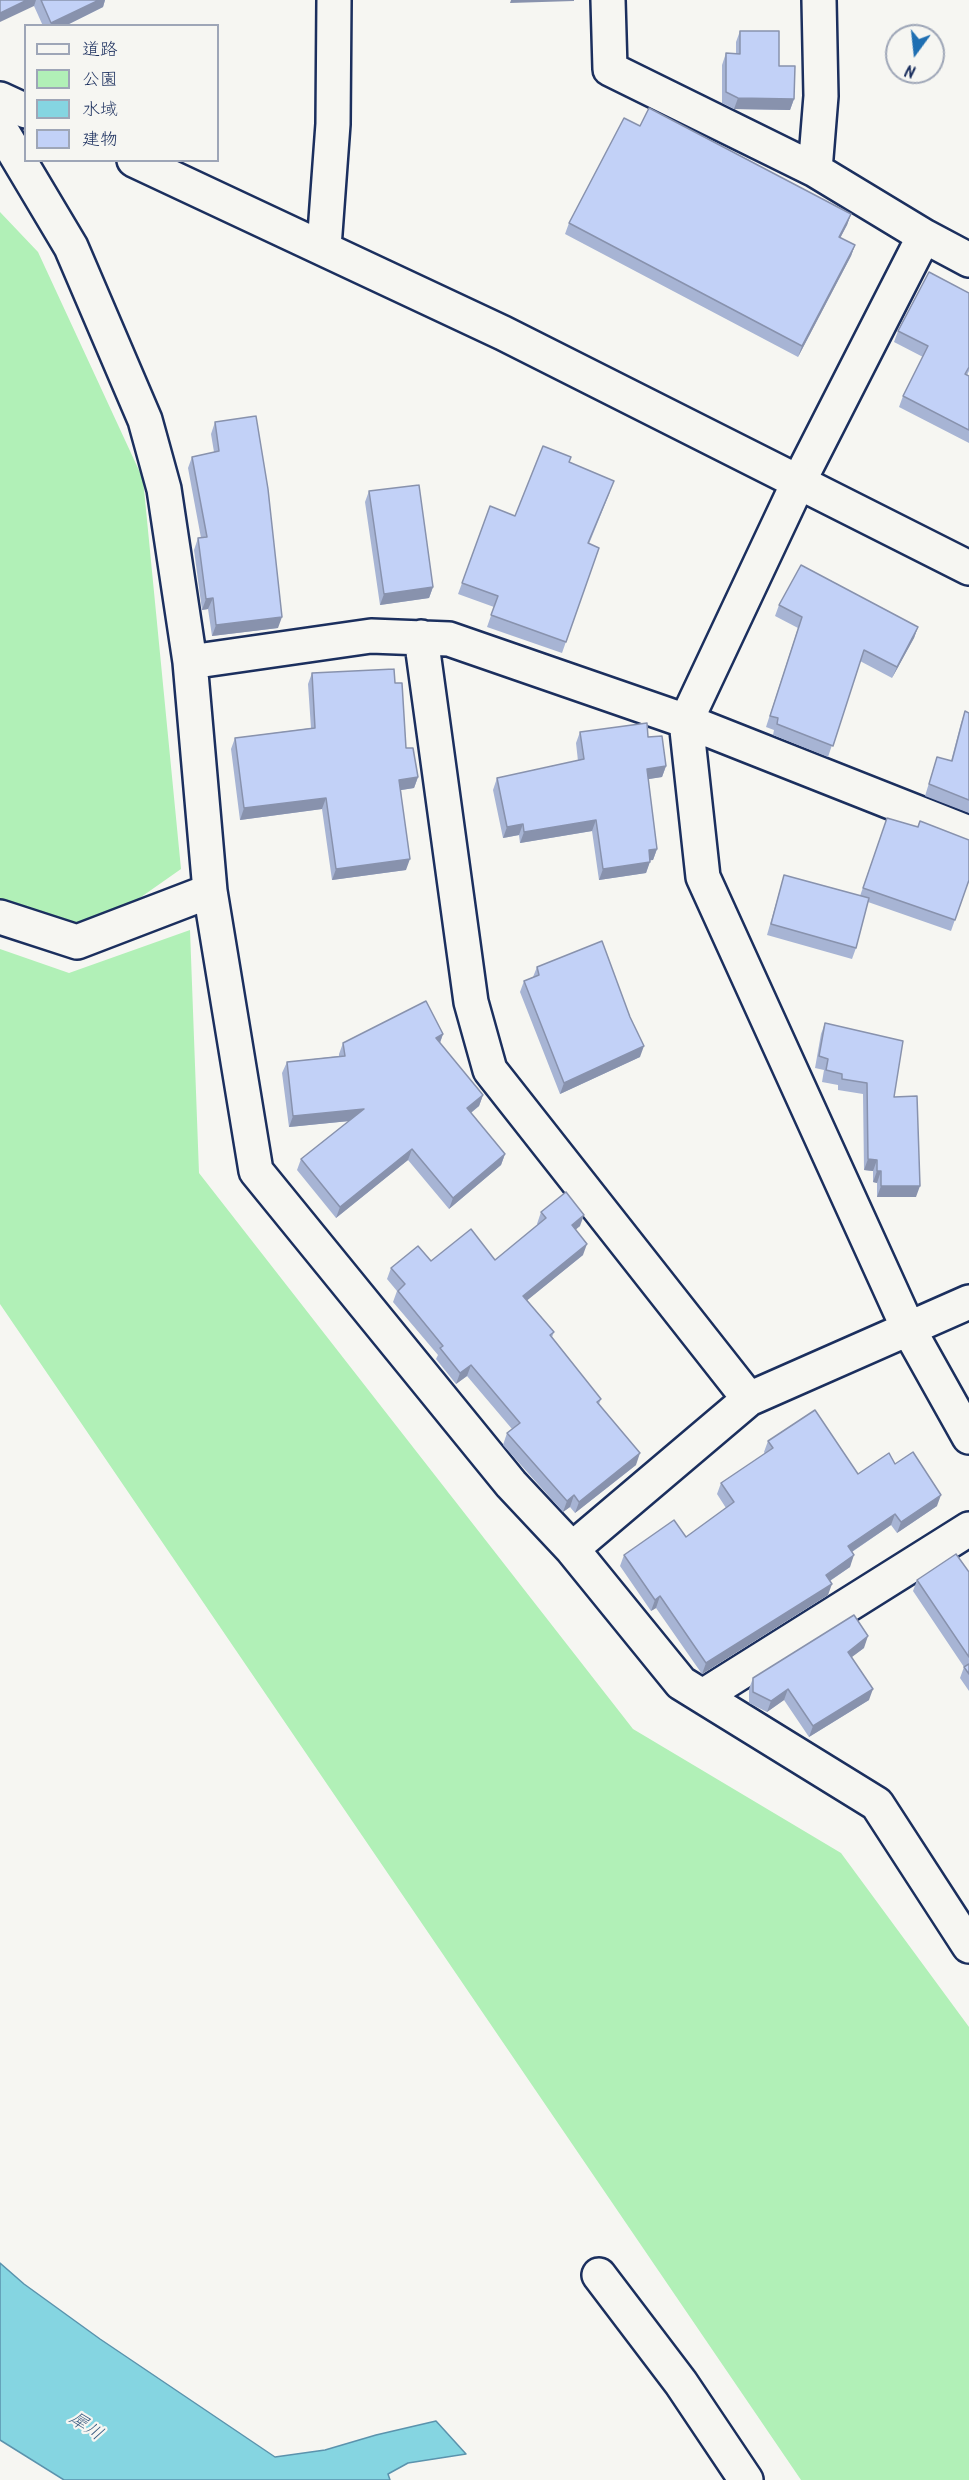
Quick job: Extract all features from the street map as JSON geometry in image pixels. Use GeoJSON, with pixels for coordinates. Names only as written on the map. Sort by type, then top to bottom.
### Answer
{"type":"FeatureCollection","features":[{"type":"Feature","properties":{"kind":"street"},"geometry":{"type":"LineString","coordinates":[[324,247],[333,124],[334,0]]}},
{"type":"Feature","properties":{"kind":"street"},"geometry":{"type":"LineString","coordinates":[[608,0],[610,69],[815,170],[924,236],[969,260]]}},
{"type":"Feature","properties":{"kind":"street"},"geometry":{"type":"LineString","coordinates":[[815,170],[821,96],[819,0]]}},
{"type":"Feature","properties":{"kind":"street"},"geometry":{"type":"LineString","coordinates":[[0,99],[24,110]]}},
{"type":"Feature","properties":{"kind":"street"},"geometry":{"type":"LineString","coordinates":[[0,128],[71,247],[145,420],[164,489],[190,662],[210,891],[256,1171],[512,1484],[572,1549],[681,1683],[877,1804],[969,1946]]}},
{"type":"Feature","properties":{"kind":"street"},"geometry":{"type":"LineString","coordinates":[[138,162],[324,247],[503,333],[969,568]]}},
{"type":"Feature","properties":{"kind":"street"},"geometry":{"type":"LineString","coordinates":[[924,236],[799,481],[686,721],[703,877],[908,1328],[969,1437]]}},
{"type":"Feature","properties":{"kind":"street"},"geometry":{"type":"LineString","coordinates":[[190,662],[371,636],[449,639],[686,721],[969,833]]}},
{"type":"Feature","properties":{"kind":"street"},"geometry":{"type":"LineString","coordinates":[[421,638],[471,1002],[490,1070],[749,1399]]}},
{"type":"Feature","properties":{"kind":"street"},"geometry":{"type":"LineString","coordinates":[[0,917],[77,942],[210,891]]}},
{"type":"Feature","properties":{"kind":"street"},"geometry":{"type":"LineString","coordinates":[[572,1549],[749,1399],[969,1302]]}},
{"type":"Feature","properties":{"kind":"street"},"geometry":{"type":"LineString","coordinates":[[703,1696],[969,1529]]}},
{"type":"Feature","properties":{"kind":"street"},"geometry":{"type":"LineString","coordinates":[[598,2275],[681,2383],[746,2480]]}},
{"type":"Feature","properties":{"kind":"green space"},"geometry":{"type":"Polygon","coordinates":[[[0,212],[38,252],[143,479],[181,869],[77,942],[0,917],[0,212]]]}},
{"type":"Feature","properties":{"kind":"green space"},"geometry":{"type":"Polygon","coordinates":[[[190,930],[199,1173],[633,1729],[841,1853],[969,2027],[969,2480],[801,2480],[0,1304],[0,949],[69,973],[190,930]]]}},
{"type":"Feature","properties":{"kind":"water","name":"犀川"},"geometry":{"type":"Polygon","coordinates":[[[0,2263],[24,2284],[100,2339],[275,2457],[325,2450],[436,2421],[466,2454],[408,2463],[388,2474],[390,2480],[64,2480],[0,2440],[0,2263]]]}},
{"type":"Feature","properties":{"kind":"building"},"geometry":{"type":"Polygon","coordinates":[[[0,0],[27,0],[0,13],[0,0]]]}},
{"type":"Feature","properties":{"kind":"building"},"geometry":{"type":"Polygon","coordinates":[[[41,0],[99,0],[51,23],[41,0]]]}},
{"type":"Feature","properties":{"kind":"building"},"geometry":{"type":"Polygon","coordinates":[[[740,31],[779,31],[779,66],[795,66],[794,99],[738,98],[726,92],[726,53],[740,54],[740,31]]]}},
{"type":"Feature","properties":{"kind":"building"},"geometry":{"type":"Polygon","coordinates":[[[649,108],[851,214],[839,237],[855,245],[802,346],[569,223],[624,118],[640,126],[649,108]]]}},
{"type":"Feature","properties":{"kind":"building"},"geometry":{"type":"Polygon","coordinates":[[[929,272],[969,293],[969,367],[965,374],[969,376],[969,430],[903,396],[928,346],[898,331],[929,272]]]}},
{"type":"Feature","properties":{"kind":"building"},"geometry":{"type":"Polygon","coordinates":[[[256,416],[268,489],[282,617],[216,625],[213,598],[206,599],[198,538],[207,537],[192,457],[219,451],[215,422],[256,416]]]}},
{"type":"Feature","properties":{"kind":"building"},"geometry":{"type":"Polygon","coordinates":[[[543,446],[571,457],[569,462],[614,481],[588,543],[599,548],[566,642],[491,615],[498,596],[462,583],[490,506],[515,516],[543,446]]]}},
{"type":"Feature","properties":{"kind":"building"},"geometry":{"type":"Polygon","coordinates":[[[419,485],[433,587],[384,594],[369,491],[419,485]]]}},
{"type":"Feature","properties":{"kind":"building"},"geometry":{"type":"Polygon","coordinates":[[[801,565],[918,627],[897,667],[864,650],[833,746],[777,724],[778,718],[770,716],[802,617],[779,605],[801,565]]]}},
{"type":"Feature","properties":{"kind":"building"},"geometry":{"type":"Polygon","coordinates":[[[394,669],[395,683],[402,683],[406,748],[413,748],[418,777],[399,780],[410,859],[336,869],[326,798],[244,808],[235,738],[315,728],[312,673],[394,669]]]}},
{"type":"Feature","properties":{"kind":"building"},"geometry":{"type":"Polygon","coordinates":[[[965,711],[969,713],[969,800],[929,784],[937,757],[952,761],[965,711]]]}},
{"type":"Feature","properties":{"kind":"building"},"geometry":{"type":"Polygon","coordinates":[[[647,723],[648,737],[662,736],[666,766],[647,769],[657,849],[649,850],[650,862],[603,869],[596,820],[524,832],[523,824],[507,827],[497,778],[584,759],[580,732],[647,723]]]}},
{"type":"Feature","properties":{"kind":"building"},"geometry":{"type":"Polygon","coordinates":[[[887,818],[918,827],[920,821],[969,840],[969,880],[955,920],[863,888],[887,818]]]}},
{"type":"Feature","properties":{"kind":"building"},"geometry":{"type":"Polygon","coordinates":[[[784,875],[869,898],[856,948],[771,924],[784,875]]]}},
{"type":"Feature","properties":{"kind":"building"},"geometry":{"type":"Polygon","coordinates":[[[602,941],[630,1017],[644,1046],[564,1083],[524,981],[539,975],[537,967],[602,941]]]}},
{"type":"Feature","properties":{"kind":"building"},"geometry":{"type":"Polygon","coordinates":[[[426,1001],[443,1034],[436,1038],[483,1095],[467,1108],[505,1154],[453,1198],[412,1149],[340,1207],[301,1159],[364,1109],[293,1116],[287,1062],[345,1056],[343,1043],[426,1001]]]}},
{"type":"Feature","properties":{"kind":"building"},"geometry":{"type":"Polygon","coordinates":[[[825,1023],[903,1041],[894,1097],[917,1096],[920,1186],[881,1186],[881,1171],[877,1171],[877,1160],[868,1159],[867,1083],[842,1079],[842,1074],[826,1070],[828,1059],[819,1056],[825,1023]]]}},
{"type":"Feature","properties":{"kind":"building"},"geometry":{"type":"Polygon","coordinates":[[[566,1192],[584,1215],[572,1225],[587,1244],[523,1296],[554,1332],[550,1335],[601,1399],[597,1402],[640,1453],[579,1502],[574,1495],[567,1501],[507,1433],[520,1423],[471,1365],[460,1373],[440,1348],[443,1346],[398,1291],[405,1284],[391,1268],[418,1246],[431,1261],[471,1229],[495,1260],[546,1218],[541,1212],[566,1192]]]}},
{"type":"Feature","properties":{"kind":"building"},"geometry":{"type":"Polygon","coordinates":[[[815,1410],[858,1474],[889,1453],[895,1464],[913,1452],[941,1495],[901,1522],[895,1514],[848,1546],[854,1555],[826,1575],[832,1584],[706,1663],[660,1596],[655,1600],[624,1555],[674,1520],[686,1537],[734,1502],[721,1483],[773,1448],[768,1441],[815,1410]]]}},
{"type":"Feature","properties":{"kind":"building"},"geometry":{"type":"Polygon","coordinates":[[[956,1554],[969,1572],[969,1657],[917,1580],[956,1554]]]}},
{"type":"Feature","properties":{"kind":"building"},"geometry":{"type":"Polygon","coordinates":[[[854,1615],[868,1636],[848,1652],[873,1689],[813,1726],[788,1689],[771,1701],[753,1692],[753,1678],[854,1615]]]}},
{"type":"Feature","properties":{"kind":"building"},"geometry":{"type":"Polygon","coordinates":[[[969,1664],[969,1674],[964,1667],[969,1664]]]}}]}
